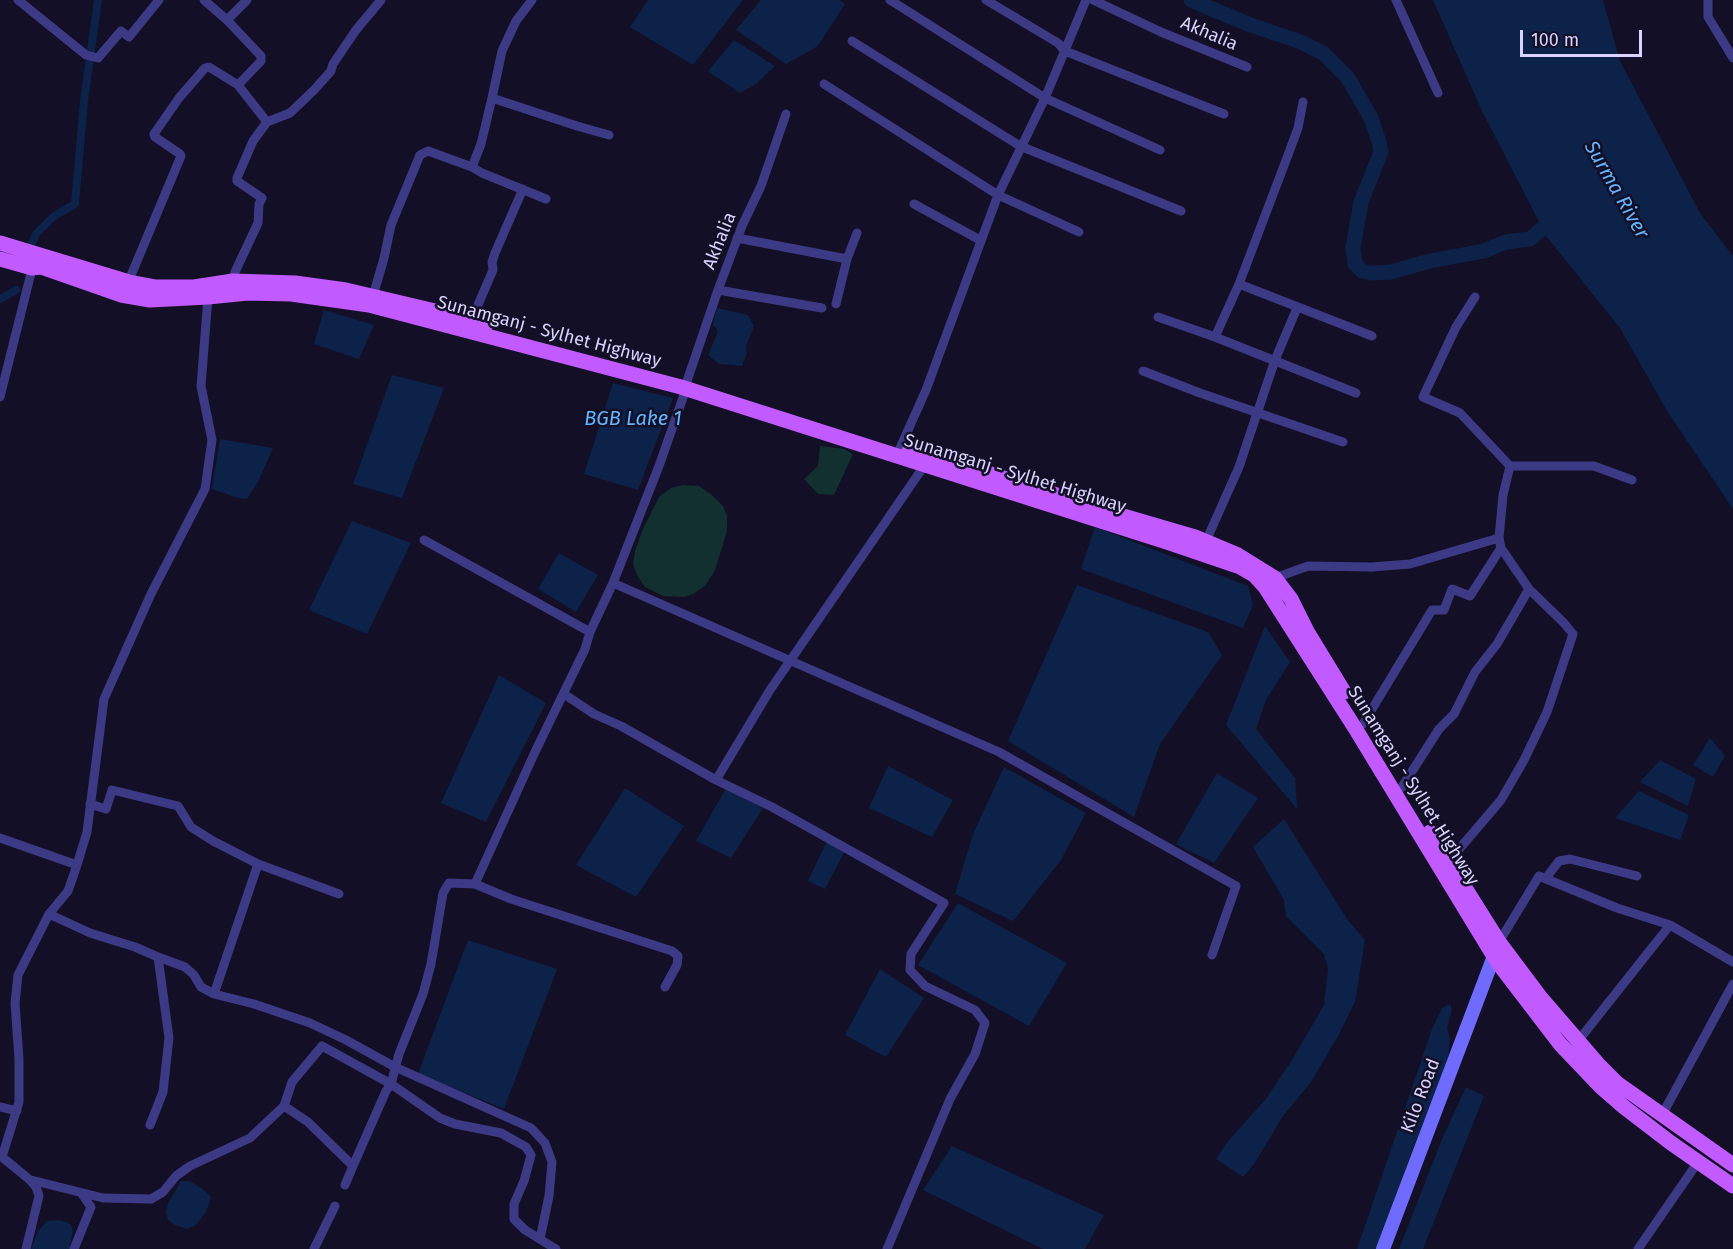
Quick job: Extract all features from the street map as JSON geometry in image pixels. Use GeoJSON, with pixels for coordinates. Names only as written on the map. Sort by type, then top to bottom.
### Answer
{"type":"FeatureCollection","features":[{"type":"Feature","properties":{"kind":"main road","name":"Sunamganj - Sylhet Highway"},"geometry":{"type":"LineString","coordinates":[[0,243],[34,261],[40,267],[125,288],[150,300],[248,293],[291,294],[369,305],[686,385],[924,466],[1240,567],[1254,575],[1265,587],[1497,954],[1567,1052],[1601,1087],[1646,1125],[1733,1186]]}},
{"type":"Feature","properties":{"kind":"main road","name":"Sunamganj - Sylhet Highway"},"geometry":{"type":"LineString","coordinates":[[0,259],[34,261]]}},
{"type":"Feature","properties":{"kind":"main road","name":"Sunamganj - Sylhet Highway"},"geometry":{"type":"LineString","coordinates":[[125,288],[194,287],[233,281],[295,283],[373,296],[471,321],[981,471],[1206,541],[1238,555],[1275,578],[1291,599],[1308,633],[1449,861],[1497,954],[1541,998],[1617,1083],[1733,1165]]}},
{"type":"Feature","properties":{"kind":"street"},"geometry":{"type":"LineString","coordinates":[[18,0],[86,55],[99,58],[121,32],[129,37],[159,0]]}},
{"type":"Feature","properties":{"kind":"street"},"geometry":{"type":"LineString","coordinates":[[204,0],[227,20],[261,59],[238,86]]}},
{"type":"Feature","properties":{"kind":"street"},"geometry":{"type":"LineString","coordinates":[[227,20],[247,0]]}},
{"type":"Feature","properties":{"kind":"street"},"geometry":{"type":"LineString","coordinates":[[233,281],[258,222],[259,204],[262,198],[237,181],[253,141],[267,122],[290,113],[314,90],[330,71],[356,30],[381,0]]}},
{"type":"Feature","properties":{"kind":"street"},"geometry":{"type":"LineString","coordinates":[[472,167],[481,144],[502,51],[516,21],[532,0]]}},
{"type":"Feature","properties":{"kind":"street"},"geometry":{"type":"LineString","coordinates":[[890,0],[1045,98],[1160,150]]}},
{"type":"Feature","properties":{"kind":"street"},"geometry":{"type":"LineString","coordinates":[[986,0],[1058,43],[1065,51],[1224,114]]}},
{"type":"Feature","properties":{"kind":"street"},"geometry":{"type":"LineString","coordinates":[[900,448],[926,390],[998,195],[1045,98],[1086,0]]}},
{"type":"Feature","properties":{"kind":"street","name":"Akhalia"},"geometry":{"type":"LineString","coordinates":[[1093,0],[1161,32],[1247,67]]}},
{"type":"Feature","properties":{"kind":"street"},"geometry":{"type":"LineString","coordinates":[[1396,0],[1438,93]]}},
{"type":"Feature","properties":{"kind":"street"},"geometry":{"type":"LineString","coordinates":[[1708,0],[1708,17],[1733,58]]}},
{"type":"Feature","properties":{"kind":"street"},"geometry":{"type":"LineString","coordinates":[[852,41],[1020,146],[1181,211]]}},
{"type":"Feature","properties":{"kind":"street"},"geometry":{"type":"LineString","coordinates":[[125,288],[181,156],[154,137],[179,98],[205,68],[209,67],[238,86],[267,122]]}},
{"type":"Feature","properties":{"kind":"street"},"geometry":{"type":"LineString","coordinates":[[824,84],[998,195],[1079,232]]}},
{"type":"Feature","properties":{"kind":"street"},"geometry":{"type":"LineString","coordinates":[[492,98],[609,135]]}},
{"type":"Feature","properties":{"kind":"street"},"geometry":{"type":"LineString","coordinates":[[1215,337],[1239,284],[1299,128],[1303,102]]}},
{"type":"Feature","properties":{"kind":"street","name":"Akhalia"},"geometry":{"type":"LineString","coordinates":[[475,884],[613,583],[659,466],[737,238],[765,175],[786,114]]}},
{"type":"Feature","properties":{"kind":"street"},"geometry":{"type":"LineString","coordinates":[[373,296],[391,225],[420,155],[428,151],[546,199]]}},
{"type":"Feature","properties":{"kind":"street"},"geometry":{"type":"LineString","coordinates":[[471,321],[493,270],[492,262],[495,253],[523,189]]}},
{"type":"Feature","properties":{"kind":"street"},"geometry":{"type":"LineString","coordinates":[[914,204],[980,240]]}},
{"type":"Feature","properties":{"kind":"street"},"geometry":{"type":"LineString","coordinates":[[836,304],[847,259],[857,233]]}},
{"type":"Feature","properties":{"kind":"street"},"geometry":{"type":"LineString","coordinates":[[737,238],[847,259]]}},
{"type":"Feature","properties":{"kind":"street"},"geometry":{"type":"LineString","coordinates":[[0,397],[34,261]]}},
{"type":"Feature","properties":{"kind":"street"},"geometry":{"type":"LineString","coordinates":[[1239,284],[1372,336]]}},
{"type":"Feature","properties":{"kind":"street"},"geometry":{"type":"LineString","coordinates":[[718,290],[822,308]]}},
{"type":"Feature","properties":{"kind":"street"},"geometry":{"type":"LineString","coordinates":[[26,1249],[39,1196],[36,1186],[1,1157],[18,1111],[19,1059],[15,1004],[18,975],[49,914],[68,891],[77,865],[87,832],[104,699],[151,594],[206,489],[212,440],[201,386],[208,297]]}},
{"type":"Feature","properties":{"kind":"street"},"geometry":{"type":"LineString","coordinates":[[1475,297],[1456,327],[1423,397],[1460,413],[1510,466],[1594,466],[1632,480]]}},
{"type":"Feature","properties":{"kind":"street"},"geometry":{"type":"LineString","coordinates":[[1206,541],[1239,467],[1256,411],[1297,308]]}},
{"type":"Feature","properties":{"kind":"street"},"geometry":{"type":"LineString","coordinates":[[1158,317],[1356,393]]}},
{"type":"Feature","properties":{"kind":"street"},"geometry":{"type":"LineString","coordinates":[[1143,371],[1343,442]]}},
{"type":"Feature","properties":{"kind":"street"},"geometry":{"type":"LineString","coordinates":[[716,780],[790,662],[924,466]]}},
{"type":"Feature","properties":{"kind":"street"},"geometry":{"type":"LineString","coordinates":[[1449,861],[1501,800],[1547,712],[1573,634],[1529,589],[1501,548],[1498,538],[1503,495],[1510,466]]}},
{"type":"Feature","properties":{"kind":"street"},"geometry":{"type":"LineString","coordinates":[[1275,578],[1308,566],[1372,567],[1410,564],[1498,538]]}},
{"type":"Feature","properties":{"kind":"street"},"geometry":{"type":"LineString","coordinates":[[424,540],[590,632]]}},
{"type":"Feature","properties":{"kind":"street"},"geometry":{"type":"LineString","coordinates":[[1363,724],[1432,610],[1444,610],[1452,589],[1470,596],[1501,548]]}},
{"type":"Feature","properties":{"kind":"street"},"geometry":{"type":"LineString","coordinates":[[613,583],[999,752],[1236,886],[1212,954]]}},
{"type":"Feature","properties":{"kind":"street"},"geometry":{"type":"LineString","coordinates":[[1402,787],[1439,729],[1454,714],[1475,672],[1497,644],[1529,589]]}},
{"type":"Feature","properties":{"kind":"street"},"geometry":{"type":"LineString","coordinates":[[564,694],[584,708],[621,726],[716,780],[781,811],[944,903],[911,954],[910,970],[925,986],[975,1010],[985,1023],[975,1054],[950,1099],[887,1249]]}},
{"type":"Feature","properties":{"kind":"street"},"geometry":{"type":"LineString","coordinates":[[90,804],[106,809],[112,790],[178,806],[191,827],[213,841],[258,864],[339,894]]}},
{"type":"Feature","properties":{"kind":"street"},"geometry":{"type":"LineString","coordinates":[[0,838],[77,865]]}},
{"type":"Feature","properties":{"kind":"street"},"geometry":{"type":"LineString","coordinates":[[1546,878],[1559,861],[1570,859],[1636,876]]}},
{"type":"Feature","properties":{"kind":"street"},"geometry":{"type":"LineString","coordinates":[[214,994],[258,864]]}},
{"type":"Feature","properties":{"kind":"street"},"geometry":{"type":"LineString","coordinates":[[1497,954],[1539,876],[1617,908],[1670,925],[1733,962]]}},
{"type":"Feature","properties":{"kind":"street"},"geometry":{"type":"LineString","coordinates":[[345,1185],[391,1084],[394,1067],[423,994],[431,964],[443,893],[449,882],[475,884],[511,899],[672,951],[678,957],[677,965],[665,987]]}},
{"type":"Feature","properties":{"kind":"street"},"geometry":{"type":"LineString","coordinates":[[49,914],[90,933],[135,947],[185,967],[194,975],[201,987],[214,994],[295,1017],[346,1040],[394,1067],[531,1128],[545,1143],[552,1162],[549,1196],[540,1239]]}},
{"type":"Feature","properties":{"kind":"street"},"geometry":{"type":"LineString","coordinates":[[1578,1041],[1670,925]]}},
{"type":"Feature","properties":{"kind":"street","name":"Kilo Road"},"geometry":{"type":"LineString","coordinates":[[1383,1249],[1497,954]]}},
{"type":"Feature","properties":{"kind":"street","name":"Kilo Road"},"geometry":{"type":"LineString","coordinates":[[1390,1249],[1497,954]]}},
{"type":"Feature","properties":{"kind":"street"},"geometry":{"type":"LineString","coordinates":[[150,1125],[163,1092],[169,1038],[158,957]]}},
{"type":"Feature","properties":{"kind":"street"},"geometry":{"type":"LineString","coordinates":[[1662,1115],[1733,984]]}},
{"type":"Feature","properties":{"kind":"street"},"geometry":{"type":"LineString","coordinates":[[30,1180],[103,1198],[151,1199],[163,1192],[176,1176],[190,1166],[250,1138],[284,1106],[292,1082],[322,1046],[391,1084],[440,1118],[455,1124],[501,1133],[526,1147],[531,1155],[514,1204],[514,1219],[525,1230],[556,1249]]}},
{"type":"Feature","properties":{"kind":"street"},"geometry":{"type":"LineString","coordinates":[[284,1106],[308,1122],[353,1166]]}},
{"type":"Feature","properties":{"kind":"street"},"geometry":{"type":"LineString","coordinates":[[0,1107],[18,1111]]}},
{"type":"Feature","properties":{"kind":"street"},"geometry":{"type":"LineString","coordinates":[[1638,1249],[1698,1162]]}},
{"type":"Feature","properties":{"kind":"street"},"geometry":{"type":"LineString","coordinates":[[74,1249],[91,1207],[82,1194]]}},
{"type":"Feature","properties":{"kind":"street"},"geometry":{"type":"LineString","coordinates":[[314,1249],[335,1206]]}},
{"type":"Feature","properties":{"kind":"green space"},"geometry":{"type":"Polygon","coordinates":[[[820,446],[844,449],[853,454],[834,495],[818,494],[804,479],[818,466],[820,446]]]}},
{"type":"Feature","properties":{"kind":"green space"},"geometry":{"type":"Polygon","coordinates":[[[683,485],[699,486],[723,506],[727,516],[727,531],[715,570],[705,586],[684,597],[663,596],[645,587],[637,575],[633,564],[635,551],[659,497],[671,488],[683,485]]]}},
{"type":"Feature","properties":{"kind":"water"},"geometry":{"type":"Polygon","coordinates":[[[648,0],[743,0],[693,65],[630,27],[648,0]]]}},
{"type":"Feature","properties":{"kind":"water"},"geometry":{"type":"Polygon","coordinates":[[[761,0],[840,0],[845,4],[818,46],[786,64],[736,30],[761,0]]]}},
{"type":"Feature","properties":{"kind":"water","name":"Surma River"},"geometry":{"type":"Polygon","coordinates":[[[1433,0],[1603,0],[1620,61],[1700,213],[1733,256],[1733,509],[1667,411],[1620,328],[1547,237],[1482,111],[1433,0]]]}},
{"type":"Feature","properties":{"kind":"water"},"geometry":{"type":"Polygon","coordinates":[[[734,40],[775,66],[757,83],[740,93],[708,71],[734,40]]]}},
{"type":"Feature","properties":{"kind":"water"},"geometry":{"type":"Polygon","coordinates":[[[717,308],[748,315],[754,326],[746,346],[747,353],[742,366],[719,364],[708,355],[718,331],[713,325],[717,308]]]}},
{"type":"Feature","properties":{"kind":"water"},"geometry":{"type":"Polygon","coordinates":[[[324,310],[374,325],[359,359],[314,344],[324,310]]]}},
{"type":"Feature","properties":{"kind":"water"},"geometry":{"type":"Polygon","coordinates":[[[392,375],[444,388],[402,498],[353,484],[392,375]]]}},
{"type":"Feature","properties":{"kind":"water","name":"BGB Lake 1"},"geometry":{"type":"Polygon","coordinates":[[[613,383],[673,398],[638,490],[584,474],[613,383]]]}},
{"type":"Feature","properties":{"kind":"water"},"geometry":{"type":"Polygon","coordinates":[[[220,439],[273,448],[258,482],[247,499],[212,489],[220,439]]]}},
{"type":"Feature","properties":{"kind":"water"},"geometry":{"type":"Polygon","coordinates":[[[352,521],[411,543],[367,634],[309,610],[352,521]]]}},
{"type":"Feature","properties":{"kind":"water"},"geometry":{"type":"Polygon","coordinates":[[[1095,527],[1248,586],[1253,605],[1243,628],[1081,569],[1095,527]]]}},
{"type":"Feature","properties":{"kind":"water"},"geometry":{"type":"Polygon","coordinates":[[[559,553],[598,575],[576,612],[538,589],[559,553]]]}},
{"type":"Feature","properties":{"kind":"water"},"geometry":{"type":"Polygon","coordinates":[[[1077,585],[1208,632],[1222,655],[1160,744],[1134,817],[1008,741],[1077,585]]]}},
{"type":"Feature","properties":{"kind":"water"},"geometry":{"type":"Polygon","coordinates":[[[1265,626],[1290,662],[1266,700],[1256,729],[1295,778],[1297,809],[1226,725],[1265,626]]]}},
{"type":"Feature","properties":{"kind":"water"},"geometry":{"type":"Polygon","coordinates":[[[499,675],[546,703],[486,822],[441,803],[499,675]]]}},
{"type":"Feature","properties":{"kind":"water"},"geometry":{"type":"Polygon","coordinates":[[[1710,738],[1725,756],[1713,777],[1693,765],[1710,738]]]}},
{"type":"Feature","properties":{"kind":"water"},"geometry":{"type":"Polygon","coordinates":[[[1660,760],[1696,779],[1688,806],[1640,782],[1660,760]]]}},
{"type":"Feature","properties":{"kind":"water"},"geometry":{"type":"Polygon","coordinates":[[[888,766],[953,800],[932,837],[869,808],[888,766]]]}},
{"type":"Feature","properties":{"kind":"water"},"geometry":{"type":"Polygon","coordinates":[[[1004,767],[1086,813],[1061,860],[1013,921],[955,894],[973,834],[1004,767]]]}},
{"type":"Feature","properties":{"kind":"water"},"geometry":{"type":"Polygon","coordinates":[[[1217,773],[1258,798],[1214,863],[1176,844],[1217,773]]]}},
{"type":"Feature","properties":{"kind":"water"},"geometry":{"type":"Polygon","coordinates":[[[625,788],[684,826],[636,897],[576,865],[625,788]]]}},
{"type":"Feature","properties":{"kind":"water"},"geometry":{"type":"Polygon","coordinates":[[[726,788],[763,808],[731,858],[696,841],[726,788]]]}},
{"type":"Feature","properties":{"kind":"water"},"geometry":{"type":"Polygon","coordinates":[[[1639,791],[1689,815],[1680,840],[1615,818],[1639,791]]]}},
{"type":"Feature","properties":{"kind":"water"},"geometry":{"type":"Polygon","coordinates":[[[1284,819],[1347,919],[1365,940],[1355,1002],[1338,1036],[1311,1082],[1283,1116],[1255,1163],[1243,1177],[1216,1159],[1228,1141],[1265,1100],[1292,1060],[1324,1005],[1328,969],[1324,954],[1286,916],[1284,900],[1253,847],[1284,819]]]}},
{"type":"Feature","properties":{"kind":"water"},"geometry":{"type":"Polygon","coordinates":[[[827,841],[846,849],[825,889],[808,881],[827,841]]]}},
{"type":"Feature","properties":{"kind":"water"},"geometry":{"type":"Polygon","coordinates":[[[958,903],[1067,963],[1029,1026],[918,965],[958,903]]]}},
{"type":"Feature","properties":{"kind":"water"},"geometry":{"type":"Polygon","coordinates":[[[468,940],[557,969],[504,1109],[418,1074],[468,940]]]}},
{"type":"Feature","properties":{"kind":"water"},"geometry":{"type":"Polygon","coordinates":[[[880,969],[924,998],[886,1057],[845,1035],[880,969]]]}},
{"type":"Feature","properties":{"kind":"water"},"geometry":{"type":"Polygon","coordinates":[[[1450,1004],[1452,1009],[1447,1028],[1450,1038],[1448,1059],[1377,1249],[1357,1249],[1432,1029],[1442,1008],[1450,1004]]]}},
{"type":"Feature","properties":{"kind":"water"},"geometry":{"type":"Polygon","coordinates":[[[1466,1087],[1484,1096],[1423,1249],[1399,1249],[1442,1139],[1466,1087]]]}},
{"type":"Feature","properties":{"kind":"water"},"geometry":{"type":"Polygon","coordinates":[[[952,1146],[1104,1215],[1085,1249],[1043,1249],[923,1190],[952,1146]]]}},
{"type":"Feature","properties":{"kind":"water"},"geometry":{"type":"Polygon","coordinates":[[[181,1181],[189,1181],[202,1188],[211,1197],[206,1212],[196,1225],[187,1229],[168,1220],[166,1212],[168,1203],[181,1181]]]}},
{"type":"Feature","properties":{"kind":"water"},"geometry":{"type":"Polygon","coordinates":[[[59,1220],[69,1223],[73,1229],[70,1249],[31,1249],[38,1231],[47,1221],[59,1220]]]}},
{"type":"Feature","properties":{"kind":"waterway"},"geometry":{"type":"LineString","coordinates":[[32,243],[36,234],[54,216],[75,204],[84,101],[98,0]]}},
{"type":"Feature","properties":{"kind":"waterway"},"geometry":{"type":"LineString","coordinates":[[1191,0],[1248,24],[1301,42],[1323,53],[1348,78],[1371,118],[1381,152],[1361,202],[1353,248],[1355,264],[1362,271],[1391,272],[1430,261],[1484,251],[1506,242],[1530,239],[1557,216]]}},
{"type":"Feature","properties":{"kind":"waterway"},"geometry":{"type":"LineString","coordinates":[[0,299],[16,290]]}}]}
